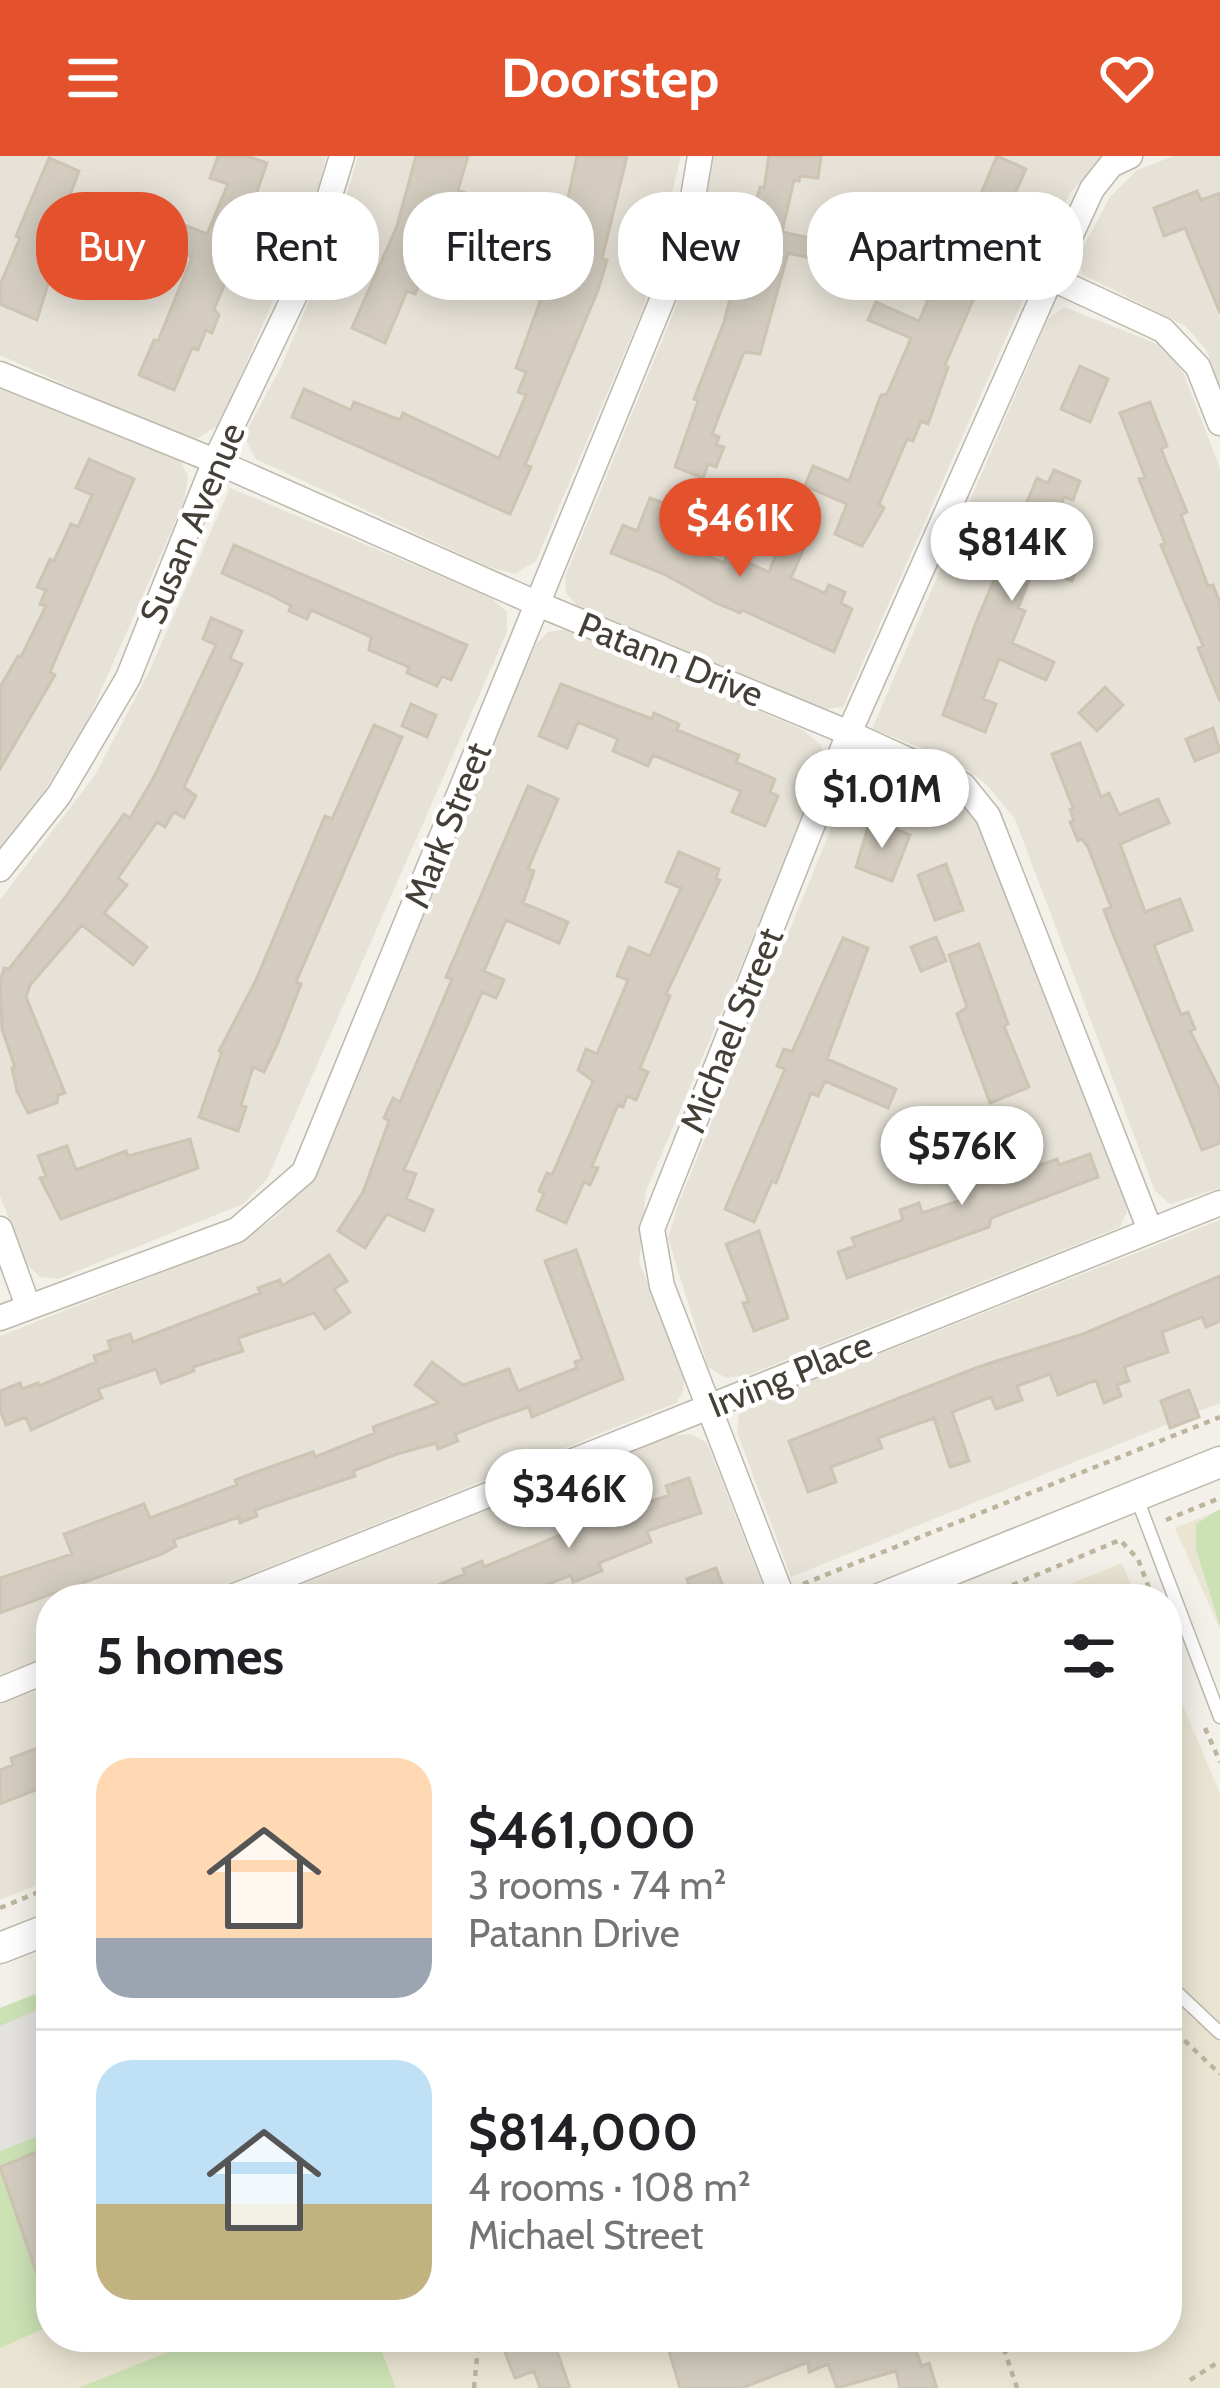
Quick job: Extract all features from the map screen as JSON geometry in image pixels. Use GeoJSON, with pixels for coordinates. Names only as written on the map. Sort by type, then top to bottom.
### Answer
{"type":"FeatureCollection","features":[{"type":"Feature","properties":{"kind":"street","name":"Susan Avenue"},"geometry":{"type":"LineString","coordinates":[[0,869],[59,796],[128,678],[214,461],[307,270],[342,156]]}},
{"type":"Feature","properties":{"kind":"street","name":"Mark Street"},"geometry":{"type":"LineString","coordinates":[[0,1318],[237,1230],[304,1172],[686,244],[700,156]]}},
{"type":"Feature","properties":{"kind":"street","name":"Michael Street"},"geometry":{"type":"LineString","coordinates":[[1083,209],[1105,164],[1130,156]]}},
{"type":"Feature","properties":{"kind":"street"},"geometry":{"type":"LineString","coordinates":[[1083,293],[1163,330],[1198,367],[1220,423]]}},
{"type":"Feature","properties":{"kind":"street","name":"Michael Street"},"geometry":{"type":"LineString","coordinates":[[790,1584],[709,1407],[662,1286],[652,1229],[849,733],[1041,300]]}},
{"type":"Feature","properties":{"kind":"street","name":"Patann Drive"},"geometry":{"type":"LineString","coordinates":[[0,374],[214,461],[963,785],[988,816],[1150,1230]]}},
{"type":"Feature","properties":{"kind":"street","name":"Irving Place"},"geometry":{"type":"LineString","coordinates":[[265,1584],[1220,1203]]}},
{"type":"Feature","properties":{"kind":"street"},"geometry":{"type":"LineString","coordinates":[[0,1228],[28,1306]]}},
{"type":"Feature","properties":{"kind":"street"},"geometry":{"type":"LineString","coordinates":[[916,1584],[1220,1462]]}},
{"type":"Feature","properties":{"kind":"street"},"geometry":{"type":"LineString","coordinates":[[0,1690],[36,1676]]}},
{"type":"Feature","properties":{"kind":"street"},"geometry":{"type":"LineString","coordinates":[[0,1948],[36,1934]]}},
{"type":"Feature","properties":{"kind":"lane"},"geometry":{"type":"LineString","coordinates":[[1135,1495],[1169,1584]]}},
{"type":"Feature","properties":{"kind":"lane"},"geometry":{"type":"LineString","coordinates":[[1182,1618],[1220,1717]]}},
{"type":"Feature","properties":{"kind":"lane"},"geometry":{"type":"LineString","coordinates":[[1182,1997],[1220,2033]]}},
{"type":"Feature","properties":{"kind":"path"},"geometry":{"type":"LineString","coordinates":[[810,1584],[1220,1417]]}},
{"type":"Feature","properties":{"kind":"path"},"geometry":{"type":"LineString","coordinates":[[1166,1520],[1220,1498]]}},
{"type":"Feature","properties":{"kind":"path"},"geometry":{"type":"LineString","coordinates":[[1015,1584],[1120,1540],[1138,1559],[1148,1584]]}},
{"type":"Feature","properties":{"kind":"path"},"geometry":{"type":"LineString","coordinates":[[0,1908],[36,1893]]}},
{"type":"Feature","properties":{"kind":"path"},"geometry":{"type":"LineString","coordinates":[[1182,2038],[1220,2074]]}},
{"type":"Feature","properties":{"kind":"path"},"geometry":{"type":"LineString","coordinates":[[474,2388],[477,2352]]}},
{"type":"Feature","properties":{"kind":"path"},"geometry":{"type":"LineString","coordinates":[[1005,2352],[1018,2388]]}},
{"type":"Feature","properties":{"kind":"path"},"geometry":{"type":"LineString","coordinates":[[1190,2380],[1220,2361]]}},
{"type":"Feature","properties":{"kind":"shaded area"},"geometry":{"type":"Polygon","coordinates":[[[0,156],[326,156],[319,192],[212,192],[212,300],[273,300],[220,424],[197,439],[167,431],[0,355],[0,156]]]}},
{"type":"Feature","properties":{"kind":"shaded area"},"geometry":{"type":"Polygon","coordinates":[[[358,156],[681,156],[672,192],[618,192],[618,300],[645,300],[643,309],[536,561],[515,574],[486,566],[256,459],[244,436],[309,300],[379,300],[379,192],[348,192],[358,156]]]}},
{"type":"Feature","properties":{"kind":"shaded area"},"geometry":{"type":"Polygon","coordinates":[[[709,156],[1118,156],[1094,167],[1071,192],[807,192],[807,300],[1023,300],[843,707],[824,709],[578,607],[566,593],[565,577],[678,300],[783,300],[783,192],[705,192],[709,156]]]}},
{"type":"Feature","properties":{"kind":"shaded area"},"geometry":{"type":"Polygon","coordinates":[[[1174,156],[1220,156],[1220,389],[1206,349],[1185,326],[1083,275],[1083,248],[1110,197],[1137,170],[1174,156]]]}},
{"type":"Feature","properties":{"kind":"shaded area"},"geometry":{"type":"Polygon","coordinates":[[[1064,307],[1162,346],[1183,372],[1220,468],[1220,1188],[1170,1204],[1155,1191],[1015,819],[986,784],[956,761],[872,729],[1048,319],[1064,307]]]}},
{"type":"Feature","properties":{"kind":"shaded area"},"geometry":{"type":"Polygon","coordinates":[[[0,387],[179,458],[188,476],[184,502],[87,722],[33,810],[0,848],[0,387]]]}},
{"type":"Feature","properties":{"kind":"shaded area"},"geometry":{"type":"Polygon","coordinates":[[[230,488],[489,596],[507,612],[507,632],[267,1179],[243,1204],[58,1279],[40,1277],[26,1264],[0,1196],[0,900],[95,775],[147,676],[230,488]]]}},
{"type":"Feature","properties":{"kind":"shaded area"},"geometry":{"type":"Polygon","coordinates":[[[567,629],[803,730],[821,745],[825,767],[646,1191],[639,1262],[685,1374],[683,1392],[676,1403],[227,1584],[36,1584],[36,1661],[0,1675],[0,1336],[242,1241],[277,1216],[300,1191],[536,644],[548,632],[567,629]]]}},
{"type":"Feature","properties":{"kind":"shaded area"},"geometry":{"type":"Polygon","coordinates":[[[865,768],[886,769],[948,792],[984,829],[1123,1185],[1127,1212],[1120,1227],[748,1375],[726,1378],[708,1367],[668,1238],[851,779],[865,768]]]}},
{"type":"Feature","properties":{"kind":"shaded area"},"geometry":{"type":"Polygon","coordinates":[[[1220,1220],[1220,1403],[791,1577],[737,1432],[739,1414],[757,1402],[1220,1220]]]}},
{"type":"Feature","properties":{"kind":"shaded area"},"geometry":{"type":"Polygon","coordinates":[[[691,1434],[707,1443],[762,1584],[303,1584],[671,1436],[691,1434]]]}},
{"type":"Feature","properties":{"kind":"shaded area"},"geometry":{"type":"Polygon","coordinates":[[[1220,1510],[1220,1629],[1175,1528],[1220,1510]]]}},
{"type":"Feature","properties":{"kind":"shaded area"},"geometry":{"type":"Polygon","coordinates":[[[1122,1563],[1131,1584],[1070,1584],[1122,1563]]]}},
{"type":"Feature","properties":{"kind":"shaded area"},"geometry":{"type":"Polygon","coordinates":[[[36,1691],[36,1885],[0,1900],[0,1705],[36,1691]]]}},
{"type":"Feature","properties":{"kind":"shaded area"},"geometry":{"type":"Polygon","coordinates":[[[1182,1703],[1220,1793],[1220,2388],[0,2388],[0,2348],[36,2332],[36,2352],[1182,2352],[1182,1703]]]}},
{"type":"Feature","properties":{"kind":"shaded area"},"geometry":{"type":"Polygon","coordinates":[[[36,2010],[36,2137],[0,2151],[0,2026],[36,2010]]]}},
{"type":"Feature","properties":{"kind":"green space"},"geometry":{"type":"Polygon","coordinates":[[[1220,1509],[1220,1626],[1196,1549],[1196,1524],[1220,1509]]]}},
{"type":"Feature","properties":{"kind":"green space"},"geometry":{"type":"Polygon","coordinates":[[[36,1994],[36,2332],[0,2348],[0,2008],[36,1994]]]}},
{"type":"Feature","properties":{"kind":"green space"},"geometry":{"type":"Polygon","coordinates":[[[168,2352],[382,2352],[396,2388],[78,2388],[168,2352]]]}},
{"type":"Feature","properties":{"kind":"building"},"geometry":{"type":"Polygon","coordinates":[[[218,156],[247,156],[267,163],[257,192],[225,192],[228,184],[210,178],[218,156]]]}},
{"type":"Feature","properties":{"kind":"building"},"geometry":{"type":"Polygon","coordinates":[[[416,156],[468,156],[458,190],[463,192],[406,192],[416,156]]]}},
{"type":"Feature","properties":{"kind":"building"},"geometry":{"type":"Polygon","coordinates":[[[577,156],[627,156],[602,259],[607,260],[594,300],[594,192],[569,192],[577,156]]]}},
{"type":"Feature","properties":{"kind":"building"},"geometry":{"type":"Polygon","coordinates":[[[769,156],[821,156],[818,178],[794,180],[783,228],[783,192],[759,192],[764,188],[769,156]]]}},
{"type":"Feature","properties":{"kind":"building"},"geometry":{"type":"Polygon","coordinates":[[[997,156],[1026,169],[1016,192],[982,192],[997,156]]]}},
{"type":"Feature","properties":{"kind":"building"},"geometry":{"type":"Polygon","coordinates":[[[49,158],[79,171],[71,192],[36,192],[36,300],[43,300],[37,320],[0,304],[0,285],[20,238],[16,236],[49,158]]]}},
{"type":"Feature","properties":{"kind":"building"},"geometry":{"type":"Polygon","coordinates":[[[1197,191],[1201,200],[1220,193],[1220,313],[1185,228],[1164,236],[1154,208],[1197,191]]]}},
{"type":"Feature","properties":{"kind":"building"},"geometry":{"type":"Polygon","coordinates":[[[403,204],[403,300],[385,343],[352,328],[364,300],[379,300],[379,267],[403,204]]]}},
{"type":"Feature","properties":{"kind":"building"},"geometry":{"type":"Polygon","coordinates":[[[212,222],[212,300],[218,300],[214,309],[219,315],[212,333],[206,330],[198,350],[192,348],[174,390],[139,375],[175,300],[188,300],[192,257],[188,256],[188,226],[207,234],[212,222]]]}},
{"type":"Feature","properties":{"kind":"building"},"geometry":{"type":"Polygon","coordinates":[[[783,232],[807,237],[807,257],[788,253],[783,271],[783,232]]]}},
{"type":"Feature","properties":{"kind":"building"},"geometry":{"type":"Polygon","coordinates":[[[541,300],[594,300],[525,465],[531,467],[510,514],[292,417],[304,389],[351,410],[354,402],[400,420],[403,413],[499,458],[526,395],[518,392],[526,372],[516,368],[541,300]]]}},
{"type":"Feature","properties":{"kind":"building"},"geometry":{"type":"Polygon","coordinates":[[[730,300],[775,300],[760,354],[744,352],[712,434],[719,437],[716,445],[724,447],[716,467],[708,464],[703,478],[675,467],[698,401],[694,399],[730,300]]]}},
{"type":"Feature","properties":{"kind":"building"},"geometry":{"type":"Polygon","coordinates":[[[928,300],[973,300],[945,365],[928,424],[921,421],[913,441],[907,439],[879,504],[884,508],[862,546],[835,534],[847,504],[805,486],[813,466],[849,481],[881,395],[887,394],[911,338],[868,320],[876,302],[919,321],[928,300]]]}},
{"type":"Feature","properties":{"kind":"building"},"geometry":{"type":"Polygon","coordinates":[[[1080,366],[1108,379],[1090,422],[1061,409],[1080,366]]]}},
{"type":"Feature","properties":{"kind":"building"},"geometry":{"type":"Polygon","coordinates":[[[1150,402],[1167,446],[1161,449],[1187,512],[1181,515],[1208,586],[1213,585],[1220,603],[1220,701],[1161,545],[1165,543],[1139,479],[1145,477],[1120,413],[1150,402]]]}},
{"type":"Feature","properties":{"kind":"building"},"geometry":{"type":"Polygon","coordinates":[[[89,459],[134,479],[50,672],[55,675],[0,769],[0,687],[46,606],[40,604],[46,590],[37,587],[50,559],[54,561],[71,524],[78,527],[92,495],[76,488],[89,459]]]}},
{"type":"Feature","properties":{"kind":"building"},"geometry":{"type":"Polygon","coordinates":[[[1054,470],[1080,481],[1073,500],[1064,497],[1046,541],[1082,557],[1072,581],[1035,565],[1018,608],[1025,611],[1012,643],[1054,662],[1046,680],[999,659],[983,699],[996,704],[985,732],[943,715],[1037,478],[1048,483],[1054,470]]]}},
{"type":"Feature","properties":{"kind":"building"},"geometry":{"type":"Polygon","coordinates":[[[650,498],[676,508],[664,537],[724,563],[728,554],[769,572],[784,534],[806,543],[791,578],[825,593],[829,585],[845,592],[841,603],[852,609],[834,652],[611,553],[623,525],[637,531],[650,498]]]}},
{"type":"Feature","properties":{"kind":"building"},"geometry":{"type":"Polygon","coordinates":[[[234,545],[467,645],[451,680],[442,676],[437,686],[407,673],[409,667],[369,650],[371,637],[311,610],[307,619],[271,595],[222,573],[234,545]]]}},
{"type":"Feature","properties":{"kind":"building"},"geometry":{"type":"Polygon","coordinates":[[[211,618],[242,631],[230,659],[242,664],[184,787],[196,796],[184,818],[174,812],[165,827],[157,822],[118,878],[127,885],[104,913],[147,947],[133,965],[82,925],[30,985],[26,997],[65,1093],[58,1095],[57,1103],[28,1113],[17,1091],[15,1067],[2,1029],[4,968],[9,969],[64,899],[124,814],[130,818],[216,645],[203,639],[211,618]]]}},
{"type":"Feature","properties":{"kind":"building"},"geometry":{"type":"Polygon","coordinates":[[[561,684],[652,719],[654,713],[679,724],[677,730],[739,755],[736,762],[775,779],[770,792],[778,796],[765,826],[732,812],[741,791],[653,755],[648,766],[613,751],[618,739],[578,722],[567,748],[539,736],[561,684]]]}},
{"type":"Feature","properties":{"kind":"building"},"geometry":{"type":"Polygon","coordinates":[[[1105,687],[1123,705],[1097,731],[1079,713],[1105,687]]]}},
{"type":"Feature","properties":{"kind":"building"},"geometry":{"type":"Polygon","coordinates":[[[411,704],[436,715],[427,737],[402,726],[411,704]]]}},
{"type":"Feature","properties":{"kind":"building"},"geometry":{"type":"Polygon","coordinates":[[[374,725],[402,737],[296,982],[301,984],[277,1045],[264,1072],[253,1067],[238,1131],[199,1117],[219,1051],[256,980],[325,816],[332,819],[374,725]]]}},
{"type":"Feature","properties":{"kind":"building"},"geometry":{"type":"Polygon","coordinates":[[[1213,728],[1220,751],[1195,761],[1186,739],[1213,728]]]}},
{"type":"Feature","properties":{"kind":"building"},"geometry":{"type":"Polygon","coordinates":[[[1080,743],[1101,797],[1109,793],[1119,815],[1158,799],[1169,823],[1120,844],[1145,912],[1180,899],[1192,930],[1154,945],[1181,1015],[1188,1012],[1195,1029],[1190,1031],[1220,1090],[1220,1143],[1202,1150],[1113,934],[1104,910],[1111,907],[1088,847],[1082,839],[1078,841],[1070,822],[1074,821],[1073,808],[1052,754],[1080,743]]]}},
{"type":"Feature","properties":{"kind":"building"},"geometry":{"type":"Polygon","coordinates":[[[528,786],[558,799],[528,869],[534,871],[523,903],[568,922],[559,943],[506,920],[484,971],[504,980],[496,998],[482,992],[404,1170],[416,1174],[406,1199],[433,1210],[424,1231],[387,1214],[365,1248],[338,1231],[363,1192],[389,1121],[384,1118],[393,1098],[400,1102],[452,979],[446,977],[528,786]]]}},
{"type":"Feature","properties":{"kind":"building"},"geometry":{"type":"Polygon","coordinates":[[[869,824],[910,835],[892,881],[856,867],[869,824]]]}},
{"type":"Feature","properties":{"kind":"building"},"geometry":{"type":"Polygon","coordinates":[[[679,852],[719,869],[716,878],[720,880],[666,994],[670,996],[640,1068],[648,1072],[636,1100],[627,1096],[623,1107],[618,1105],[592,1166],[598,1168],[590,1185],[584,1182],[566,1223],[537,1210],[544,1193],[539,1191],[547,1173],[552,1175],[593,1081],[578,1070],[586,1049],[597,1054],[628,980],[617,976],[629,947],[650,956],[681,888],[666,882],[679,852]]]}},
{"type":"Feature","properties":{"kind":"building"},"geometry":{"type":"Polygon","coordinates":[[[946,864],[963,910],[935,920],[918,875],[946,864]]]}},
{"type":"Feature","properties":{"kind":"building"},"geometry":{"type":"Polygon","coordinates":[[[936,937],[946,961],[921,971],[911,947],[936,937]]]}},
{"type":"Feature","properties":{"kind":"building"},"geometry":{"type":"Polygon","coordinates":[[[843,938],[868,948],[827,1059],[896,1089],[888,1108],[825,1081],[818,1096],[811,1093],[776,1183],[772,1181],[754,1222],[725,1209],[785,1069],[777,1066],[784,1049],[792,1052],[843,938]]]}},
{"type":"Feature","properties":{"kind":"building"},"geometry":{"type":"Polygon","coordinates":[[[979,944],[1029,1087],[990,1103],[957,1014],[967,1007],[949,955],[979,944]]]}},
{"type":"Feature","properties":{"kind":"building"},"geometry":{"type":"Polygon","coordinates":[[[962,1133],[983,1186],[1057,1159],[1059,1165],[1090,1154],[1098,1177],[991,1218],[989,1227],[847,1278],[838,1252],[855,1246],[852,1238],[903,1220],[900,1210],[919,1203],[922,1213],[961,1200],[938,1143],[962,1133]]]}},
{"type":"Feature","properties":{"kind":"building"},"geometry":{"type":"Polygon","coordinates":[[[190,1139],[198,1168],[61,1219],[40,1178],[46,1176],[38,1156],[67,1146],[76,1170],[126,1151],[128,1156],[190,1139]]]}},
{"type":"Feature","properties":{"kind":"building"},"geometry":{"type":"Polygon","coordinates":[[[759,1231],[788,1318],[754,1331],[743,1303],[749,1302],[726,1244],[759,1231]]]}},
{"type":"Feature","properties":{"kind":"building"},"geometry":{"type":"Polygon","coordinates":[[[576,1250],[623,1379],[532,1417],[529,1407],[491,1420],[455,1434],[458,1441],[438,1449],[436,1443],[397,1454],[353,1471],[355,1476],[255,1510],[257,1516],[240,1523],[239,1517],[173,1540],[176,1546],[162,1554],[80,1584],[36,1584],[36,1600],[0,1613],[0,1578],[72,1554],[64,1534],[144,1504],[150,1518],[237,1485],[235,1480],[259,1471],[313,1452],[315,1457],[375,1433],[373,1427],[439,1403],[415,1385],[432,1362],[463,1385],[509,1369],[518,1391],[577,1368],[575,1362],[582,1359],[545,1261],[576,1250]]]}},
{"type":"Feature","properties":{"kind":"building"},"geometry":{"type":"Polygon","coordinates":[[[329,1255],[347,1281],[334,1289],[350,1312],[325,1329],[314,1313],[238,1338],[243,1351],[161,1383],[156,1369],[98,1389],[102,1398],[31,1430],[26,1417],[6,1425],[0,1391],[20,1383],[22,1389],[39,1386],[96,1362],[94,1356],[111,1350],[108,1341],[130,1334],[133,1342],[260,1293],[258,1288],[280,1280],[282,1286],[329,1255]]]}},
{"type":"Feature","properties":{"kind":"building"},"geometry":{"type":"Polygon","coordinates":[[[1220,1276],[1220,1321],[1206,1327],[1202,1317],[1162,1332],[1168,1352],[1124,1367],[1129,1381],[1117,1385],[1121,1396],[1104,1403],[1096,1380],[1058,1395],[1050,1374],[1017,1386],[1022,1400],[996,1409],[991,1397],[952,1412],[969,1461],[950,1467],[934,1418],[878,1438],[882,1448],[831,1467],[836,1482],[808,1492],[789,1441],[981,1366],[1083,1334],[1220,1276]]]}},
{"type":"Feature","properties":{"kind":"building"},"geometry":{"type":"Polygon","coordinates":[[[1189,1390],[1199,1417],[1170,1428],[1161,1401],[1189,1390]]]}},
{"type":"Feature","properties":{"kind":"building"},"geometry":{"type":"Polygon","coordinates":[[[689,1478],[701,1513],[647,1531],[651,1542],[599,1563],[602,1571],[573,1582],[571,1575],[548,1584],[441,1584],[482,1561],[484,1567],[565,1533],[563,1528],[582,1520],[584,1526],[669,1495],[666,1486],[689,1478]]]}},
{"type":"Feature","properties":{"kind":"building"},"geometry":{"type":"Polygon","coordinates":[[[716,1568],[722,1584],[689,1584],[687,1579],[716,1568]]]}},
{"type":"Feature","properties":{"kind":"building"},"geometry":{"type":"Polygon","coordinates":[[[36,1749],[36,1790],[0,1804],[0,1770],[13,1765],[11,1758],[36,1749]]]}},
{"type":"Feature","properties":{"kind":"building"},"geometry":{"type":"Polygon","coordinates":[[[36,2152],[36,2271],[0,2167],[36,2152]]]}},
{"type":"Feature","properties":{"kind":"building"},"geometry":{"type":"Polygon","coordinates":[[[505,2352],[557,2352],[570,2388],[540,2388],[534,2371],[515,2378],[505,2352]]]}},
{"type":"Feature","properties":{"kind":"building"},"geometry":{"type":"Polygon","coordinates":[[[669,2352],[916,2352],[922,2366],[929,2363],[937,2388],[900,2388],[896,2371],[837,2388],[828,2364],[809,2372],[808,2362],[742,2388],[680,2388],[669,2352]]]}}]}
